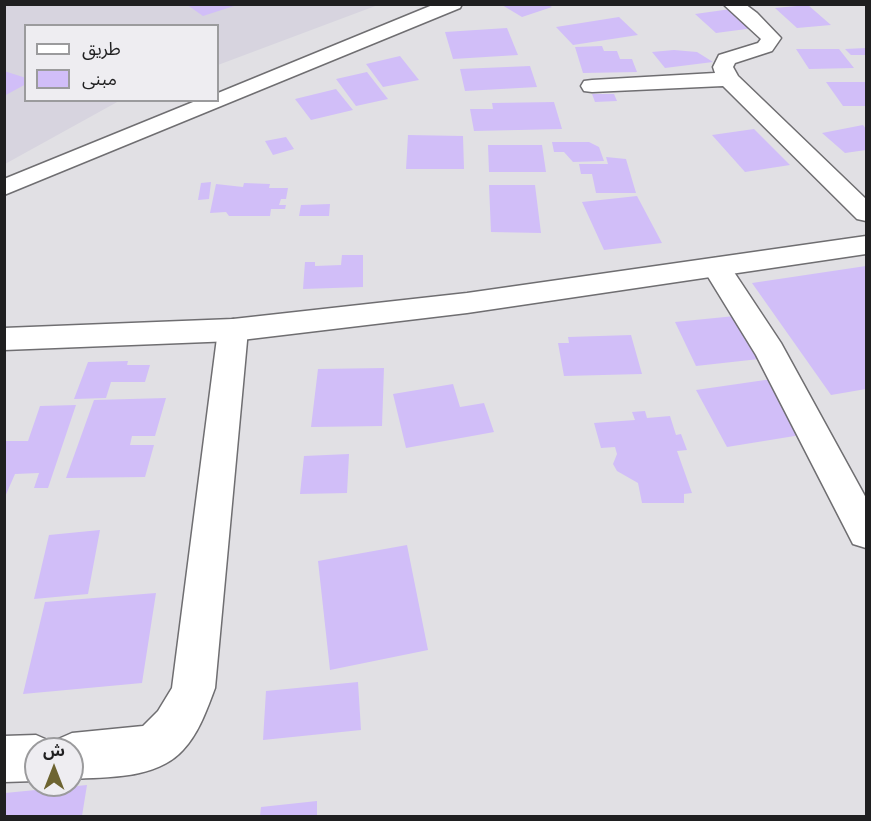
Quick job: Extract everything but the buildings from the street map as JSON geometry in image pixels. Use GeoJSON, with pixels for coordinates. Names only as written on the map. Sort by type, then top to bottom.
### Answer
{"type":"FeatureCollection","features":[{"type":"Feature","properties":{"kind":"street"},"geometry":{"type":"LineString","coordinates":[[219,100],[453,4]]}},
{"type":"Feature","properties":{"kind":"street"},"geometry":{"type":"LineString","coordinates":[[732,4],[750,17],[771,38],[765,46],[726,59],[723,67],[728,79],[867,213]]}},
{"type":"Feature","properties":{"kind":"street"},"geometry":{"type":"LineString","coordinates":[[592,86],[728,79]]}},
{"type":"Feature","properties":{"kind":"street"},"geometry":{"type":"LineString","coordinates":[[4,188],[214,102]]}},
{"type":"Feature","properties":{"kind":"street"},"geometry":{"type":"LineString","coordinates":[[4,339],[233,330],[467,303],[867,244]]}},
{"type":"Feature","properties":{"kind":"street"},"geometry":{"type":"LineString","coordinates":[[716,267],[770,351],[867,532]]}},
{"type":"Feature","properties":{"kind":"street"},"geometry":{"type":"LineString","coordinates":[[84,755],[108,754],[154,745],[177,723],[194,688],[233,330]]}},
{"type":"Feature","properties":{"kind":"street"},"geometry":{"type":"LineString","coordinates":[[4,759],[24,758]]}},
{"type":"Feature","properties":{"kind":"shaded area"},"geometry":{"type":"Polygon","coordinates":[[[5,5],[378,5],[219,65],[219,24],[24,24],[24,102],[117,102],[5,164],[5,5]]]}}]}
